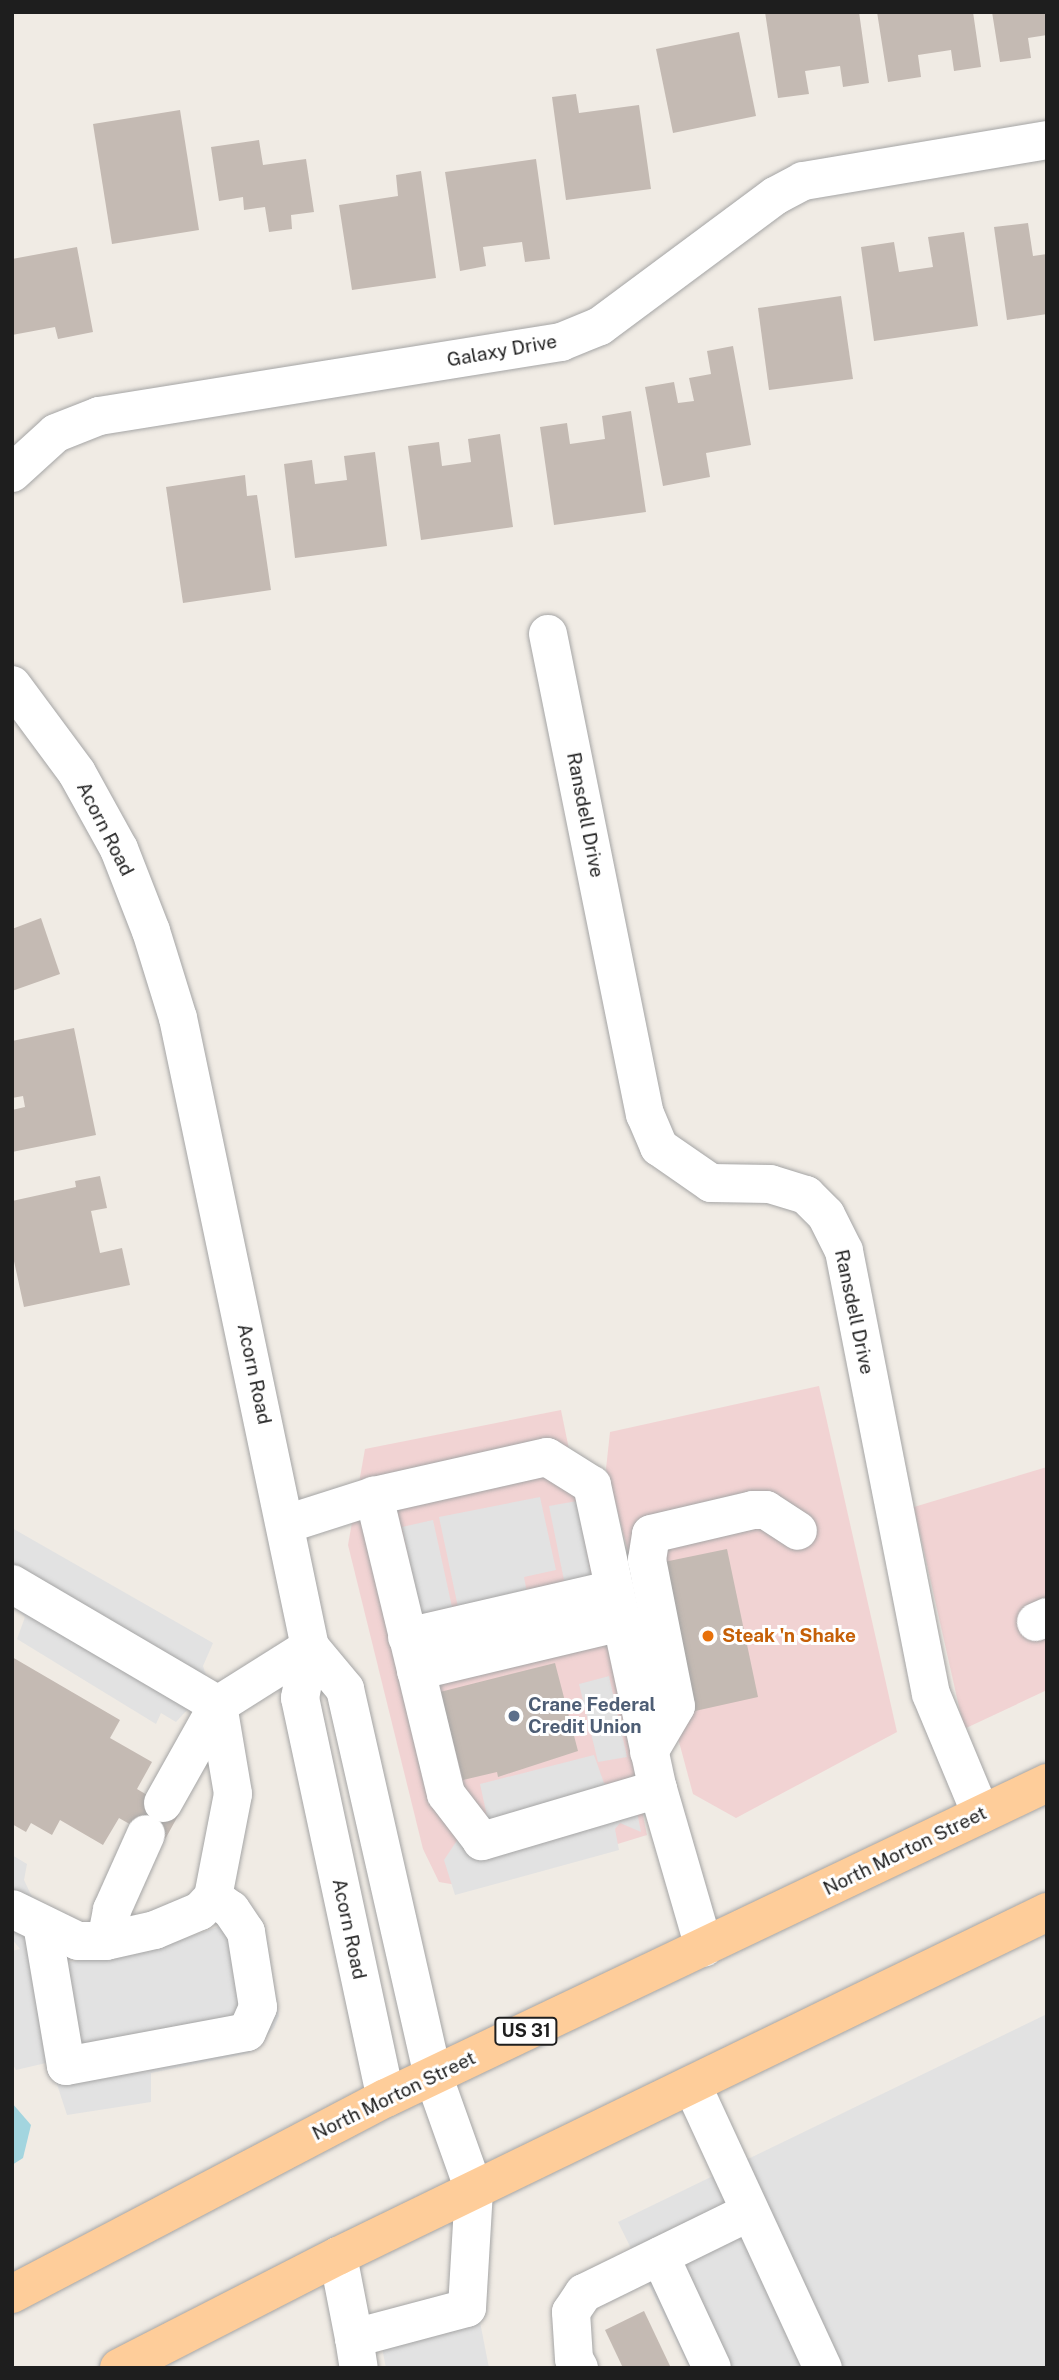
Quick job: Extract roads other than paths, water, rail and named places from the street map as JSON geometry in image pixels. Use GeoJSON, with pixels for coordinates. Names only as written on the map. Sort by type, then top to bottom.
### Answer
{"type":"FeatureCollection","features":[{"type":"Feature","properties":{"kind":"main road","name":"North Morton Street"},"geometry":{"type":"LineString","coordinates":[[12,2294],[386,2098],[1047,1783]]}},
{"type":"Feature","properties":{"kind":"main road"},"geometry":{"type":"LineString","coordinates":[[119,2368],[338,2256],[1047,1912]]}},
{"type":"Feature","properties":{"kind":"street","name":"Galaxy Drive"},"geometry":{"type":"LineString","coordinates":[[12,473],[56,433],[99,416],[561,342],[600,326],[775,196],[803,181],[1047,140]]}},
{"type":"Feature","properties":{"kind":"street","name":"Ransdell Drive"},"geometry":{"type":"LineString","coordinates":[[548,634],[645,1114],[659,1147],[681,1165],[711,1183],[770,1184],[806,1195],[826,1215],[838,1239],[931,1694],[981,1814]]}},
{"type":"Feature","properties":{"kind":"street","name":"Acorn Road"},"geometry":{"type":"LineString","coordinates":[[12,685],[77,773],[119,849],[151,931],[201,1119],[310,1647],[300,1698],[386,2098]]}},
{"type":"Feature","properties":{"kind":"street"},"geometry":{"type":"LineString","coordinates":[[286,1524],[374,1496],[547,1457],[592,1485],[649,1752],[704,1947]]}},
{"type":"Feature","properties":{"kind":"street"},"geometry":{"type":"LineString","coordinates":[[374,1496],[446,1794],[482,1841],[658,1789]]}},
{"type":"Feature","properties":{"kind":"street"},"geometry":{"type":"LineString","coordinates":[[649,1752],[676,1706],[647,1560],[651,1534],[753,1510],[766,1510],[798,1531]]}},
{"type":"Feature","properties":{"kind":"street"},"geometry":{"type":"LineString","coordinates":[[12,1584],[218,1705]]}},
{"type":"Feature","properties":{"kind":"street"},"geometry":{"type":"LineString","coordinates":[[412,1655],[618,1606]]}},
{"type":"Feature","properties":{"kind":"street"},"geometry":{"type":"LineString","coordinates":[[106,1941],[111,1910],[155,1819],[218,1705],[310,1647],[345,1689],[433,2075],[474,2190],[467,2308],[356,2353],[338,2256]]}},
{"type":"Feature","properties":{"kind":"street"},"geometry":{"type":"LineString","coordinates":[[27,1917],[78,1941],[106,1941],[155,1930],[200,1911],[213,1897],[233,1794],[218,1705]]}},
{"type":"Feature","properties":{"kind":"street"},"geometry":{"type":"LineString","coordinates":[[27,1917],[66,2066],[247,2032],[258,2007],[247,1932],[237,1916],[213,1897]]}},
{"type":"Feature","properties":{"kind":"street"},"geometry":{"type":"LineString","coordinates":[[692,2085],[822,2368]]}},
{"type":"Feature","properties":{"kind":"street"},"geometry":{"type":"LineString","coordinates":[[579,2368],[574,2359],[571,2312],[584,2294],[749,2212]]}},
{"type":"Feature","properties":{"kind":"street"},"geometry":{"type":"LineString","coordinates":[[660,2256],[712,2368]]}},
{"type":"Feature","properties":{"kind":"water"},"geometry":{"type":"Polygon","coordinates":[[[12,2103],[31,2125],[23,2158],[12,2165],[12,2103]]]}},
{"type":"Feature","properties":{"kind":"place","name":"Steak 'n Shake"},"geometry":{"type":"Point","coordinates":[708,1636]}},
{"type":"Feature","properties":{"kind":"place","name":"Crane Federal Credit Union"},"geometry":{"type":"Point","coordinates":[514,1716]}}]}
